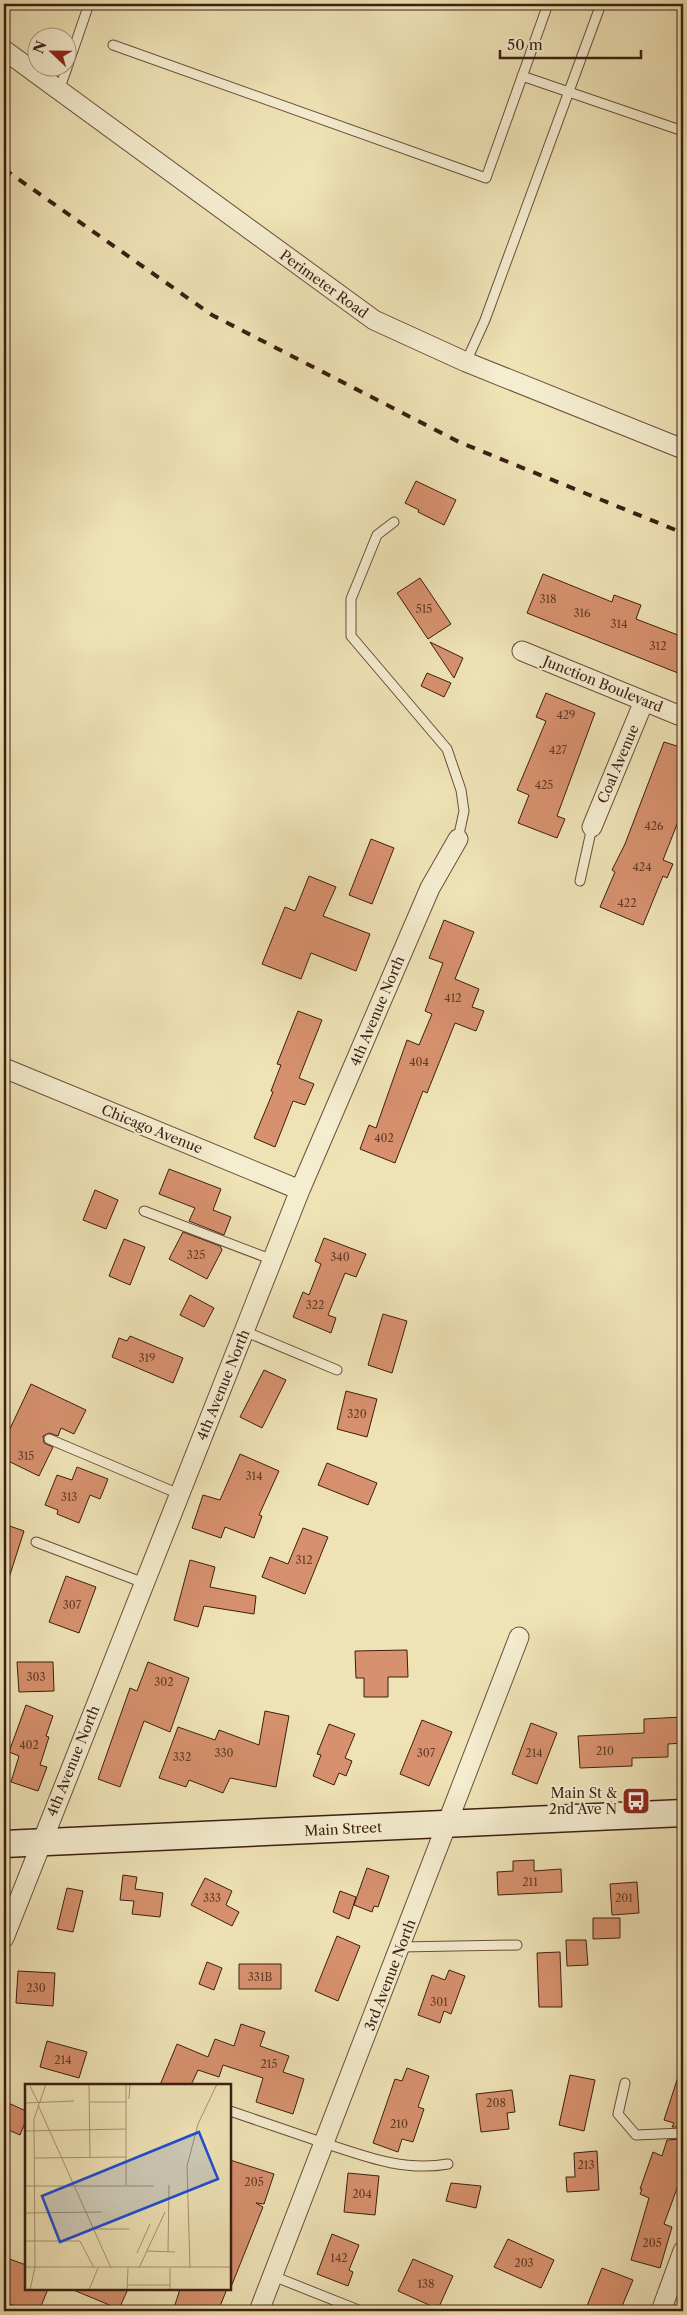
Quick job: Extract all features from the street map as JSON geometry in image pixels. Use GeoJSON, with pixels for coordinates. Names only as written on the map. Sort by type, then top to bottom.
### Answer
{"type":"FeatureCollection","features":[{"type":"Feature","properties":{"kind":"street","name":"Perimeter Road"},"geometry":{"type":"LineString","coordinates":[[4,50],[202,197],[374,320],[466,362],[682,443]]}},
{"type":"Feature","properties":{"kind":"street","name":"Junction Boulevard"},"geometry":{"type":"LineString","coordinates":[[522,651],[683,716]]}},
{"type":"Feature","properties":{"kind":"street","name":"Coal Avenue"},"geometry":{"type":"LineString","coordinates":[[592,827],[644,701]]}},
{"type":"Feature","properties":{"kind":"street","name":"4th Avenue North"},"geometry":{"type":"LineString","coordinates":[[4,1938],[300,1190],[430,888],[458,839]]}},
{"type":"Feature","properties":{"kind":"street","name":"Chicago Avenue"},"geometry":{"type":"LineString","coordinates":[[4,1068],[300,1190]]}},
{"type":"Feature","properties":{"kind":"street","name":"3rd Avenue North"},"geometry":{"type":"LineString","coordinates":[[259,2311],[449,1823],[519,1637]]}},
{"type":"Feature","properties":{"kind":"street","name":"Main Street"},"geometry":{"type":"LineString","coordinates":[[4,1844],[683,1813]]}},
{"type":"Feature","properties":{"kind":"street"},"geometry":{"type":"LineString","coordinates":[[661,2311],[683,2251]]}},
{"type":"Feature","properties":{"kind":"lane"},"geometry":{"type":"LineString","coordinates":[[78,35],[89,4]]}},
{"type":"Feature","properties":{"kind":"lane"},"geometry":{"type":"LineString","coordinates":[[113,45],[486,178],[548,4]]}},
{"type":"Feature","properties":{"kind":"lane"},"geometry":{"type":"LineString","coordinates":[[466,362],[485,320],[600,4]]}},
{"type":"Feature","properties":{"kind":"lane"},"geometry":{"type":"LineString","coordinates":[[522,76],[683,132]]}},
{"type":"Feature","properties":{"kind":"lane"},"geometry":{"type":"LineString","coordinates":[[59,90],[63,78]]}},
{"type":"Feature","properties":{"kind":"lane"},"geometry":{"type":"LineString","coordinates":[[394,522],[377,534],[351,598],[351,636],[446,749],[461,790],[464,811],[458,839]]}},
{"type":"Feature","properties":{"kind":"lane"},"geometry":{"type":"LineString","coordinates":[[580,881],[592,827]]}},
{"type":"Feature","properties":{"kind":"lane"},"geometry":{"type":"LineString","coordinates":[[144,1211],[273,1260]]}},
{"type":"Feature","properties":{"kind":"lane"},"geometry":{"type":"LineString","coordinates":[[244,1332],[337,1370]]}},
{"type":"Feature","properties":{"kind":"lane"},"geometry":{"type":"LineString","coordinates":[[50,1439],[179,1494]]}},
{"type":"Feature","properties":{"kind":"lane"},"geometry":{"type":"LineString","coordinates":[[36,1542],[144,1583]]}},
{"type":"Feature","properties":{"kind":"lane"},"geometry":{"type":"LineString","coordinates":[[401,1947],[517,1945]]}},
{"type":"Feature","properties":{"kind":"lane"},"geometry":{"type":"LineString","coordinates":[[625,2083],[618,2114],[636,2135],[683,2134]]}},
{"type":"Feature","properties":{"kind":"lane"},"geometry":{"type":"LineString","coordinates":[[231,2111],[396,2165],[427,2168],[448,2164]]}},
{"type":"Feature","properties":{"kind":"lane"},"geometry":{"type":"LineString","coordinates":[[273,2276],[361,2311]]}},
{"type":"Feature","properties":{"kind":"building"},"geometry":{"type":"Polygon","coordinates":[[[416,481],[456,500],[444,525],[405,503],[416,481]]]}},
{"type":"Feature","properties":{"kind":"building"},"geometry":{"type":"Polygon","coordinates":[[[543,574],[612,602],[614,595],[641,605],[636,619],[683,637],[683,675],[527,613],[543,574]]]}},
{"type":"Feature","properties":{"kind":"building"},"geometry":{"type":"Polygon","coordinates":[[[420,578],[451,624],[428,639],[397,593],[420,578]]]}},
{"type":"Feature","properties":{"kind":"building"},"geometry":{"type":"Polygon","coordinates":[[[430,642],[463,658],[454,678],[430,642]]]}},
{"type":"Feature","properties":{"kind":"building"},"geometry":{"type":"Polygon","coordinates":[[[427,673],[451,683],[444,697],[421,686],[427,673]]]}},
{"type":"Feature","properties":{"kind":"building"},"geometry":{"type":"Polygon","coordinates":[[[546,693],[595,713],[557,816],[565,819],[557,838],[518,823],[529,795],[517,790],[546,721],[536,717],[546,693]]]}},
{"type":"Feature","properties":{"kind":"building"},"geometry":{"type":"Polygon","coordinates":[[[664,742],[683,748],[683,809],[663,860],[673,864],[667,878],[663,876],[643,925],[600,907],[615,872],[612,870],[625,844],[664,742]]]}},
{"type":"Feature","properties":{"kind":"building"},"geometry":{"type":"Polygon","coordinates":[[[371,839],[394,848],[372,904],[349,895],[371,839]]]}},
{"type":"Feature","properties":{"kind":"building"},"geometry":{"type":"Polygon","coordinates":[[[309,876],[336,887],[323,916],[370,934],[356,971],[311,953],[301,979],[262,964],[285,907],[295,911],[309,876]]]}},
{"type":"Feature","properties":{"kind":"building"},"geometry":{"type":"Polygon","coordinates":[[[444,920],[474,932],[455,979],[479,989],[472,1007],[484,1011],[476,1031],[455,1023],[427,1093],[423,1091],[395,1163],[360,1149],[369,1125],[376,1128],[407,1040],[419,1045],[432,1014],[425,1011],[443,963],[429,958],[444,920]]]}},
{"type":"Feature","properties":{"kind":"building"},"geometry":{"type":"Polygon","coordinates":[[[298,1011],[322,1020],[299,1078],[314,1084],[305,1105],[293,1101],[275,1147],[254,1138],[273,1092],[271,1091],[281,1065],[277,1064],[298,1011]]]}},
{"type":"Feature","properties":{"kind":"building"},"geometry":{"type":"Polygon","coordinates":[[[169,1169],[221,1189],[213,1210],[231,1217],[224,1235],[189,1221],[195,1208],[159,1194],[169,1169]]]}},
{"type":"Feature","properties":{"kind":"building"},"geometry":{"type":"Polygon","coordinates":[[[95,1190],[118,1200],[106,1229],[83,1220],[95,1190]]]}},
{"type":"Feature","properties":{"kind":"building"},"geometry":{"type":"Polygon","coordinates":[[[183,1232],[220,1246],[222,1250],[207,1279],[169,1259],[183,1232]]]}},
{"type":"Feature","properties":{"kind":"building"},"geometry":{"type":"Polygon","coordinates":[[[324,1238],[366,1254],[356,1277],[345,1273],[328,1315],[336,1318],[331,1333],[293,1317],[303,1292],[309,1295],[321,1264],[315,1261],[324,1238]]]}},
{"type":"Feature","properties":{"kind":"building"},"geometry":{"type":"Polygon","coordinates":[[[124,1239],[145,1247],[130,1285],[109,1276],[124,1239]]]}},
{"type":"Feature","properties":{"kind":"building"},"geometry":{"type":"Polygon","coordinates":[[[190,1295],[214,1308],[204,1327],[180,1315],[190,1295]]]}},
{"type":"Feature","properties":{"kind":"building"},"geometry":{"type":"Polygon","coordinates":[[[383,1314],[407,1321],[392,1373],[368,1365],[383,1314]]]}},
{"type":"Feature","properties":{"kind":"building"},"geometry":{"type":"Polygon","coordinates":[[[130,1336],[183,1358],[173,1383],[112,1357],[119,1338],[127,1341],[130,1336]]]}},
{"type":"Feature","properties":{"kind":"building"},"geometry":{"type":"Polygon","coordinates":[[[264,1370],[286,1380],[262,1428],[240,1417],[264,1370]]]}},
{"type":"Feature","properties":{"kind":"building"},"geometry":{"type":"Polygon","coordinates":[[[31,1384],[86,1410],[74,1434],[61,1428],[58,1436],[49,1433],[43,1436],[44,1443],[53,1447],[39,1476],[4,1459],[4,1431],[8,1433],[31,1384]]]}},
{"type":"Feature","properties":{"kind":"building"},"geometry":{"type":"Polygon","coordinates":[[[346,1391],[377,1399],[367,1437],[337,1429],[346,1391]]]}},
{"type":"Feature","properties":{"kind":"building"},"geometry":{"type":"Polygon","coordinates":[[[240,1454],[279,1471],[259,1515],[262,1516],[254,1538],[225,1527],[221,1538],[192,1528],[203,1495],[220,1500],[240,1454]]]}},
{"type":"Feature","properties":{"kind":"building"},"geometry":{"type":"Polygon","coordinates":[[[327,1463],[377,1483],[368,1505],[318,1485],[327,1463]]]}},
{"type":"Feature","properties":{"kind":"building"},"geometry":{"type":"Polygon","coordinates":[[[77,1467],[108,1479],[100,1499],[90,1495],[79,1523],[57,1514],[58,1510],[45,1505],[57,1475],[72,1480],[77,1467]]]}},
{"type":"Feature","properties":{"kind":"building"},"geometry":{"type":"Polygon","coordinates":[[[4,1524],[24,1531],[7,1584],[4,1584],[4,1524]]]}},
{"type":"Feature","properties":{"kind":"building"},"geometry":{"type":"Polygon","coordinates":[[[303,1528],[328,1537],[305,1594],[262,1577],[270,1557],[288,1564],[303,1528]]]}},
{"type":"Feature","properties":{"kind":"building"},"geometry":{"type":"Polygon","coordinates":[[[190,1560],[215,1567],[210,1587],[256,1596],[254,1614],[204,1606],[198,1627],[174,1620],[190,1560]]]}},
{"type":"Feature","properties":{"kind":"building"},"geometry":{"type":"Polygon","coordinates":[[[66,1576],[96,1587],[79,1633],[49,1622],[66,1576]]]}},
{"type":"Feature","properties":{"kind":"building"},"geometry":{"type":"Polygon","coordinates":[[[407,1650],[408,1677],[388,1677],[388,1697],[364,1697],[364,1678],[356,1678],[355,1651],[407,1650]]]}},
{"type":"Feature","properties":{"kind":"building"},"geometry":{"type":"Polygon","coordinates":[[[17,1662],[53,1662],[54,1691],[19,1692],[17,1662]]]}},
{"type":"Feature","properties":{"kind":"building"},"geometry":{"type":"Polygon","coordinates":[[[148,1662],[189,1678],[170,1732],[144,1721],[120,1787],[98,1779],[130,1688],[137,1691],[148,1662]]]}},
{"type":"Feature","properties":{"kind":"building"},"geometry":{"type":"Polygon","coordinates":[[[26,1705],[53,1716],[46,1736],[49,1737],[40,1765],[47,1767],[38,1791],[11,1782],[19,1756],[9,1752],[26,1705]]]}},
{"type":"Feature","properties":{"kind":"building"},"geometry":{"type":"Polygon","coordinates":[[[265,1711],[289,1716],[276,1787],[230,1778],[223,1793],[189,1780],[186,1787],[159,1778],[178,1727],[215,1740],[219,1730],[259,1745],[265,1711]]]}},
{"type":"Feature","properties":{"kind":"building"},"geometry":{"type":"Polygon","coordinates":[[[682,1717],[683,1743],[668,1744],[668,1757],[632,1758],[632,1766],[580,1768],[578,1736],[644,1733],[644,1719],[682,1717]]]}},
{"type":"Feature","properties":{"kind":"building"},"geometry":{"type":"Polygon","coordinates":[[[422,1720],[452,1732],[429,1786],[400,1774],[422,1720]]]}},
{"type":"Feature","properties":{"kind":"building"},"geometry":{"type":"Polygon","coordinates":[[[531,1723],[557,1733],[537,1784],[512,1774],[531,1723]]]}},
{"type":"Feature","properties":{"kind":"building"},"geometry":{"type":"Polygon","coordinates":[[[329,1724],[355,1734],[345,1758],[352,1761],[346,1776],[339,1773],[334,1785],[313,1776],[321,1755],[317,1754],[329,1724]]]}},
{"type":"Feature","properties":{"kind":"building"},"geometry":{"type":"Polygon","coordinates":[[[534,1860],[534,1871],[561,1869],[562,1892],[498,1895],[497,1872],[513,1871],[513,1861],[534,1860]]]}},
{"type":"Feature","properties":{"kind":"building"},"geometry":{"type":"Polygon","coordinates":[[[367,1868],[389,1876],[378,1907],[374,1906],[372,1912],[354,1905],[367,1868]]]}},
{"type":"Feature","properties":{"kind":"building"},"geometry":{"type":"Polygon","coordinates":[[[123,1875],[137,1877],[135,1889],[163,1893],[160,1917],[132,1914],[134,1901],[120,1900],[123,1875]]]}},
{"type":"Feature","properties":{"kind":"building"},"geometry":{"type":"Polygon","coordinates":[[[205,1878],[232,1891],[226,1905],[239,1912],[232,1926],[191,1905],[205,1878]]]}},
{"type":"Feature","properties":{"kind":"building"},"geometry":{"type":"Polygon","coordinates":[[[637,1882],[639,1913],[612,1915],[610,1884],[637,1882]]]}},
{"type":"Feature","properties":{"kind":"building"},"geometry":{"type":"Polygon","coordinates":[[[67,1888],[83,1891],[73,1932],[57,1929],[67,1888]]]}},
{"type":"Feature","properties":{"kind":"building"},"geometry":{"type":"Polygon","coordinates":[[[340,1891],[356,1897],[349,1919],[333,1912],[340,1891]]]}},
{"type":"Feature","properties":{"kind":"building"},"geometry":{"type":"Polygon","coordinates":[[[593,1918],[620,1918],[620,1938],[593,1939],[593,1918]]]}},
{"type":"Feature","properties":{"kind":"building"},"geometry":{"type":"Polygon","coordinates":[[[337,1936],[360,1946],[338,2001],[315,1991],[337,1936]]]}},
{"type":"Feature","properties":{"kind":"building"},"geometry":{"type":"Polygon","coordinates":[[[566,1940],[586,1940],[588,1965],[567,1966],[566,1940]]]}},
{"type":"Feature","properties":{"kind":"building"},"geometry":{"type":"Polygon","coordinates":[[[560,1952],[562,2007],[539,2007],[537,1953],[560,1952]]]}},
{"type":"Feature","properties":{"kind":"building"},"geometry":{"type":"Polygon","coordinates":[[[207,1962],[222,1968],[214,1990],[199,1984],[207,1962]]]}},
{"type":"Feature","properties":{"kind":"building"},"geometry":{"type":"Polygon","coordinates":[[[239,1964],[281,1964],[281,1989],[239,1989],[239,1964]]]}},
{"type":"Feature","properties":{"kind":"building"},"geometry":{"type":"Polygon","coordinates":[[[449,1970],[465,1976],[451,2014],[444,2011],[440,2023],[418,2015],[432,1975],[445,1980],[449,1970]]]}},
{"type":"Feature","properties":{"kind":"building"},"geometry":{"type":"Polygon","coordinates":[[[18,1971],[55,1973],[53,2006],[16,2003],[18,1971]]]}},
{"type":"Feature","properties":{"kind":"building"},"geometry":{"type":"Polygon","coordinates":[[[241,2024],[265,2032],[260,2046],[289,2056],[283,2072],[304,2079],[293,2114],[256,2102],[263,2078],[223,2065],[219,2077],[198,2070],[191,2084],[160,2084],[177,2044],[208,2057],[215,2039],[234,2046],[241,2024]]]}},
{"type":"Feature","properties":{"kind":"building"},"geometry":{"type":"Polygon","coordinates":[[[47,2041],[87,2052],[79,2078],[40,2067],[47,2041]]]}},
{"type":"Feature","properties":{"kind":"building"},"geometry":{"type":"Polygon","coordinates":[[[407,2068],[429,2076],[418,2107],[424,2109],[413,2142],[402,2139],[398,2152],[373,2143],[395,2079],[402,2081],[407,2068]]]}},
{"type":"Feature","properties":{"kind":"building"},"geometry":{"type":"Polygon","coordinates":[[[680,2071],[683,2072],[683,2127],[672,2127],[674,2123],[664,2120],[680,2071]]]}},
{"type":"Feature","properties":{"kind":"building"},"geometry":{"type":"Polygon","coordinates":[[[570,2075],[595,2080],[584,2131],[559,2125],[570,2075]]]}},
{"type":"Feature","properties":{"kind":"building"},"geometry":{"type":"Polygon","coordinates":[[[512,2090],[515,2112],[507,2113],[509,2129],[481,2132],[476,2094],[512,2090]]]}},
{"type":"Feature","properties":{"kind":"building"},"geometry":{"type":"Polygon","coordinates":[[[4,2101],[25,2111],[25,2122],[20,2135],[4,2128],[4,2101]]]}},
{"type":"Feature","properties":{"kind":"building"},"geometry":{"type":"Polygon","coordinates":[[[683,2139],[683,2172],[664,2224],[672,2227],[660,2268],[631,2260],[649,2198],[640,2194],[642,2189],[640,2189],[653,2152],[662,2156],[667,2140],[683,2139]]]}},
{"type":"Feature","properties":{"kind":"building"},"geometry":{"type":"Polygon","coordinates":[[[597,2151],[599,2190],[567,2192],[566,2177],[575,2177],[574,2153],[597,2151]]]}},
{"type":"Feature","properties":{"kind":"building"},"geometry":{"type":"Polygon","coordinates":[[[231,2160],[274,2174],[264,2204],[256,2203],[263,2207],[231,2287],[231,2160]]]}},
{"type":"Feature","properties":{"kind":"building"},"geometry":{"type":"Polygon","coordinates":[[[348,2173],[379,2176],[375,2215],[344,2212],[348,2173]]]}},
{"type":"Feature","properties":{"kind":"building"},"geometry":{"type":"Polygon","coordinates":[[[451,2183],[481,2186],[476,2208],[446,2201],[451,2183]]]}},
{"type":"Feature","properties":{"kind":"building"},"geometry":{"type":"Polygon","coordinates":[[[332,2234],[359,2245],[349,2270],[353,2272],[348,2286],[317,2274],[332,2234]]]}},
{"type":"Feature","properties":{"kind":"building"},"geometry":{"type":"Polygon","coordinates":[[[508,2239],[554,2260],[541,2288],[494,2267],[508,2239]]]}},
{"type":"Feature","properties":{"kind":"building"},"geometry":{"type":"Polygon","coordinates":[[[4,2257],[25,2265],[25,2290],[48,2290],[39,2311],[28,2311],[4,2302],[4,2257]]]}},
{"type":"Feature","properties":{"kind":"building"},"geometry":{"type":"Polygon","coordinates":[[[413,2259],[453,2276],[438,2309],[398,2291],[413,2259]]]}},
{"type":"Feature","properties":{"kind":"building"},"geometry":{"type":"Polygon","coordinates":[[[602,2268],[633,2280],[620,2311],[585,2311],[602,2268]]]}},
{"type":"Feature","properties":{"kind":"building"},"geometry":{"type":"Polygon","coordinates":[[[73,2290],[128,2290],[119,2309],[73,2290]]]}},
{"type":"Feature","properties":{"kind":"building"},"geometry":{"type":"Polygon","coordinates":[[[180,2290],[227,2290],[218,2311],[173,2311],[180,2290]]]}},
{"type":"Feature","properties":{"kind":"railway"},"geometry":{"type":"LineString","coordinates":[[4,169],[212,315],[459,442],[683,533]]}},
{"type":"Feature","properties":{"kind":"place","name":"Main St & 2nd Ave N"},"geometry":{"type":"Point","coordinates":[636,1801]}}]}
